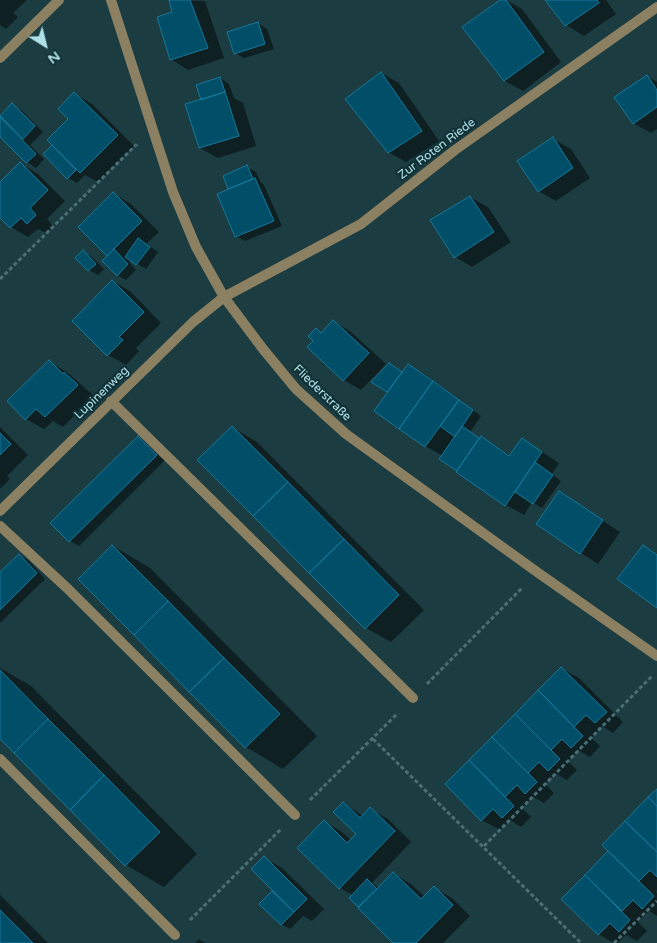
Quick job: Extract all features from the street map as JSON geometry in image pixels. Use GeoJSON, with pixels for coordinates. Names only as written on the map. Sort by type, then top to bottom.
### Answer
{"type":"FeatureCollection","features":[{"type":"Feature","properties":{"kind":"street"},"geometry":{"type":"LineString","coordinates":[[0,58],[59,0]]}},
{"type":"Feature","properties":{"kind":"street","name":"Fliederstraße"},"geometry":{"type":"LineString","coordinates":[[111,0],[173,192],[196,247],[224,297],[263,349],[296,388],[346,434],[657,656]]}},
{"type":"Feature","properties":{"kind":"street","name":"Zur Roten Riede"},"geometry":{"type":"LineString","coordinates":[[224,297],[361,224],[455,150],[657,7]]}},
{"type":"Feature","properties":{"kind":"street","name":"Lupinenweg"},"geometry":{"type":"LineString","coordinates":[[0,511],[193,322],[224,297]]}},
{"type":"Feature","properties":{"kind":"street"},"geometry":{"type":"LineString","coordinates":[[111,401],[413,698]]}},
{"type":"Feature","properties":{"kind":"street"},"geometry":{"type":"LineString","coordinates":[[0,526],[67,588],[296,815]]}},
{"type":"Feature","properties":{"kind":"street"},"geometry":{"type":"LineString","coordinates":[[0,759],[175,935]]}},
{"type":"Feature","properties":{"kind":"path"},"geometry":{"type":"LineString","coordinates":[[0,278],[153,128]]}},
{"type":"Feature","properties":{"kind":"path"},"geometry":{"type":"LineString","coordinates":[[175,935],[373,739],[537,572]]}},
{"type":"Feature","properties":{"kind":"path"},"geometry":{"type":"LineString","coordinates":[[484,846],[657,671]]}},
{"type":"Feature","properties":{"kind":"path"},"geometry":{"type":"LineString","coordinates":[[373,739],[581,943]]}},
{"type":"Feature","properties":{"kind":"path"},"geometry":{"type":"LineString","coordinates":[[614,943],[657,901]]}},
{"type":"Feature","properties":{"kind":"building"},"geometry":{"type":"Polygon","coordinates":[[[169,0],[190,0],[208,48],[170,60],[157,17],[172,12],[169,0]]]}},
{"type":"Feature","properties":{"kind":"building"},"geometry":{"type":"Polygon","coordinates":[[[500,0],[506,0],[544,52],[504,81],[462,27],[500,0]]]}},
{"type":"Feature","properties":{"kind":"building"},"geometry":{"type":"Polygon","coordinates":[[[545,0],[597,0],[599,3],[565,26],[545,0]]]}},
{"type":"Feature","properties":{"kind":"building"},"geometry":{"type":"Polygon","coordinates":[[[258,22],[265,44],[234,54],[227,32],[258,22]]]}},
{"type":"Feature","properties":{"kind":"building"},"geometry":{"type":"Polygon","coordinates":[[[381,72],[422,131],[388,153],[345,99],[381,72]]]}},
{"type":"Feature","properties":{"kind":"building"},"geometry":{"type":"Polygon","coordinates":[[[647,75],[657,90],[657,107],[633,124],[614,97],[647,75]]]}},
{"type":"Feature","properties":{"kind":"building"},"geometry":{"type":"Polygon","coordinates":[[[220,77],[225,92],[201,100],[196,85],[220,77]]]}},
{"type":"Feature","properties":{"kind":"building"},"geometry":{"type":"Polygon","coordinates":[[[74,92],[118,135],[80,173],[47,140],[68,119],[58,109],[74,92]]]}},
{"type":"Feature","properties":{"kind":"building"},"geometry":{"type":"Polygon","coordinates":[[[225,92],[239,136],[199,148],[185,104],[225,92]]]}},
{"type":"Feature","properties":{"kind":"building"},"geometry":{"type":"Polygon","coordinates":[[[12,103],[35,126],[23,139],[0,116],[12,103]]]}},
{"type":"Feature","properties":{"kind":"building"},"geometry":{"type":"Polygon","coordinates":[[[0,117],[36,154],[26,163],[0,137],[0,117]]]}},
{"type":"Feature","properties":{"kind":"building"},"geometry":{"type":"Polygon","coordinates":[[[553,137],[573,168],[538,192],[517,161],[553,137]]]}},
{"type":"Feature","properties":{"kind":"building"},"geometry":{"type":"Polygon","coordinates":[[[52,145],[76,170],[67,179],[43,154],[52,145]]]}},
{"type":"Feature","properties":{"kind":"building"},"geometry":{"type":"Polygon","coordinates":[[[20,162],[48,190],[30,208],[36,215],[27,224],[21,218],[10,228],[0,218],[0,182],[20,162]]]}},
{"type":"Feature","properties":{"kind":"building"},"geometry":{"type":"Polygon","coordinates":[[[247,165],[253,179],[228,189],[223,176],[247,165]]]}},
{"type":"Feature","properties":{"kind":"building"},"geometry":{"type":"Polygon","coordinates":[[[255,178],[274,221],[235,237],[217,194],[255,178]]]}},
{"type":"Feature","properties":{"kind":"building"},"geometry":{"type":"Polygon","coordinates":[[[113,192],[142,221],[107,256],[78,227],[113,192]]]}},
{"type":"Feature","properties":{"kind":"building"},"geometry":{"type":"Polygon","coordinates":[[[470,196],[494,232],[454,258],[430,220],[470,196]]]}},
{"type":"Feature","properties":{"kind":"building"},"geometry":{"type":"Polygon","coordinates":[[[138,238],[150,247],[136,265],[125,257],[138,238]]]}},
{"type":"Feature","properties":{"kind":"building"},"geometry":{"type":"Polygon","coordinates":[[[114,249],[128,264],[117,276],[102,261],[114,249]]]}},
{"type":"Feature","properties":{"kind":"building"},"geometry":{"type":"Polygon","coordinates":[[[83,250],[96,264],[88,271],[75,258],[83,250]]]}},
{"type":"Feature","properties":{"kind":"building"},"geometry":{"type":"Polygon","coordinates":[[[112,280],[144,312],[119,337],[123,340],[107,356],[72,321],[112,280]]]}},
{"type":"Feature","properties":{"kind":"building"},"geometry":{"type":"Polygon","coordinates":[[[333,320],[369,353],[343,381],[307,347],[313,341],[308,336],[316,328],[321,333],[333,320]]]}},
{"type":"Feature","properties":{"kind":"building"},"geometry":{"type":"Polygon","coordinates":[[[49,360],[78,385],[45,417],[36,409],[25,420],[7,401],[49,360]]]}},
{"type":"Feature","properties":{"kind":"building"},"geometry":{"type":"Polygon","coordinates":[[[389,363],[402,372],[387,392],[371,382],[389,363]]]}},
{"type":"Feature","properties":{"kind":"building"},"geometry":{"type":"Polygon","coordinates":[[[408,364],[433,381],[399,429],[374,411],[408,364]]]}},
{"type":"Feature","properties":{"kind":"building"},"geometry":{"type":"Polygon","coordinates":[[[433,381],[459,400],[425,447],[399,429],[433,381]]]}},
{"type":"Feature","properties":{"kind":"building"},"geometry":{"type":"Polygon","coordinates":[[[459,400],[473,410],[455,437],[440,426],[459,400]]]}},
{"type":"Feature","properties":{"kind":"building"},"geometry":{"type":"Polygon","coordinates":[[[232,426],[288,482],[253,516],[197,460],[232,426]]]}},
{"type":"Feature","properties":{"kind":"building"},"geometry":{"type":"Polygon","coordinates":[[[462,426],[479,438],[457,471],[439,459],[462,426]]]}},
{"type":"Feature","properties":{"kind":"building"},"geometry":{"type":"Polygon","coordinates":[[[0,433],[11,444],[0,455],[0,433]]]}},
{"type":"Feature","properties":{"kind":"building"},"geometry":{"type":"Polygon","coordinates":[[[138,436],[157,455],[69,542],[50,523],[138,436]]]}},
{"type":"Feature","properties":{"kind":"building"},"geometry":{"type":"Polygon","coordinates":[[[481,436],[509,456],[522,438],[542,452],[505,506],[456,472],[481,436]]]}},
{"type":"Feature","properties":{"kind":"building"},"geometry":{"type":"Polygon","coordinates":[[[535,462],[553,475],[533,504],[515,492],[535,462]]]}},
{"type":"Feature","properties":{"kind":"building"},"geometry":{"type":"Polygon","coordinates":[[[288,482],[344,539],[309,573],[253,516],[288,482]]]}},
{"type":"Feature","properties":{"kind":"building"},"geometry":{"type":"Polygon","coordinates":[[[559,491],[603,520],[580,554],[536,524],[559,491]]]}},
{"type":"Feature","properties":{"kind":"building"},"geometry":{"type":"Polygon","coordinates":[[[344,539],[399,595],[365,629],[309,573],[344,539]]]}},
{"type":"Feature","properties":{"kind":"building"},"geometry":{"type":"Polygon","coordinates":[[[112,545],[168,601],[134,635],[78,579],[112,545]]]}},
{"type":"Feature","properties":{"kind":"building"},"geometry":{"type":"Polygon","coordinates":[[[643,545],[657,555],[657,608],[617,579],[643,545]]]}},
{"type":"Feature","properties":{"kind":"building"},"geometry":{"type":"Polygon","coordinates":[[[19,554],[37,573],[0,610],[0,572],[19,554]]]}},
{"type":"Feature","properties":{"kind":"building"},"geometry":{"type":"Polygon","coordinates":[[[168,601],[224,658],[189,692],[134,635],[168,601]]]}},
{"type":"Feature","properties":{"kind":"building"},"geometry":{"type":"Polygon","coordinates":[[[224,658],[280,714],[245,748],[189,692],[224,658]]]}},
{"type":"Feature","properties":{"kind":"building"},"geometry":{"type":"Polygon","coordinates":[[[561,667],[607,712],[595,723],[586,715],[574,727],[538,690],[561,667]]]}},
{"type":"Feature","properties":{"kind":"building"},"geometry":{"type":"Polygon","coordinates":[[[0,670],[48,719],[14,753],[0,739],[0,670]]]}},
{"type":"Feature","properties":{"kind":"building"},"geometry":{"type":"Polygon","coordinates":[[[538,690],[583,736],[571,748],[562,739],[551,750],[515,714],[538,690]]]}},
{"type":"Feature","properties":{"kind":"building"},"geometry":{"type":"Polygon","coordinates":[[[515,714],[560,759],[548,771],[539,762],[528,773],[492,737],[515,714]]]}},
{"type":"Feature","properties":{"kind":"building"},"geometry":{"type":"Polygon","coordinates":[[[48,719],[104,775],[70,810],[14,753],[48,719]]]}},
{"type":"Feature","properties":{"kind":"building"},"geometry":{"type":"Polygon","coordinates":[[[492,737],[537,782],[525,794],[517,785],[505,797],[469,760],[492,737]]]}},
{"type":"Feature","properties":{"kind":"building"},"geometry":{"type":"Polygon","coordinates":[[[469,760],[514,806],[502,818],[493,809],[481,821],[445,784],[469,760]]]}},
{"type":"Feature","properties":{"kind":"building"},"geometry":{"type":"Polygon","coordinates":[[[104,775],[160,832],[125,866],[70,810],[104,775]]]}},
{"type":"Feature","properties":{"kind":"building"},"geometry":{"type":"Polygon","coordinates":[[[657,789],[657,806],[648,797],[657,789]]]}},
{"type":"Feature","properties":{"kind":"building"},"geometry":{"type":"Polygon","coordinates":[[[648,797],[657,806],[657,852],[625,821],[648,797]]]}},
{"type":"Feature","properties":{"kind":"building"},"geometry":{"type":"Polygon","coordinates":[[[343,802],[360,818],[370,807],[395,831],[339,889],[297,848],[324,820],[347,843],[356,834],[333,812],[343,802]]]}},
{"type":"Feature","properties":{"kind":"building"},"geometry":{"type":"Polygon","coordinates":[[[625,821],[657,852],[657,877],[650,870],[639,881],[602,845],[625,821]]]}},
{"type":"Feature","properties":{"kind":"building"},"geometry":{"type":"Polygon","coordinates":[[[608,851],[654,896],[642,909],[633,900],[622,911],[585,875],[608,851]]]}},
{"type":"Feature","properties":{"kind":"building"},"geometry":{"type":"Polygon","coordinates":[[[264,856],[307,899],[294,912],[251,869],[264,856]]]}},
{"type":"Feature","properties":{"kind":"building"},"geometry":{"type":"Polygon","coordinates":[[[393,872],[421,899],[434,886],[453,905],[416,943],[393,943],[358,908],[393,872]]]}},
{"type":"Feature","properties":{"kind":"building"},"geometry":{"type":"Polygon","coordinates":[[[585,875],[630,920],[619,932],[610,923],[598,935],[561,899],[585,875]]]}},
{"type":"Feature","properties":{"kind":"building"},"geometry":{"type":"Polygon","coordinates":[[[367,879],[377,889],[358,907],[349,898],[367,879]]]}},
{"type":"Feature","properties":{"kind":"building"},"geometry":{"type":"Polygon","coordinates":[[[272,891],[294,912],[281,925],[259,904],[272,891]]]}},
{"type":"Feature","properties":{"kind":"building"},"geometry":{"type":"Polygon","coordinates":[[[0,910],[33,943],[0,943],[0,910]]]}}]}
